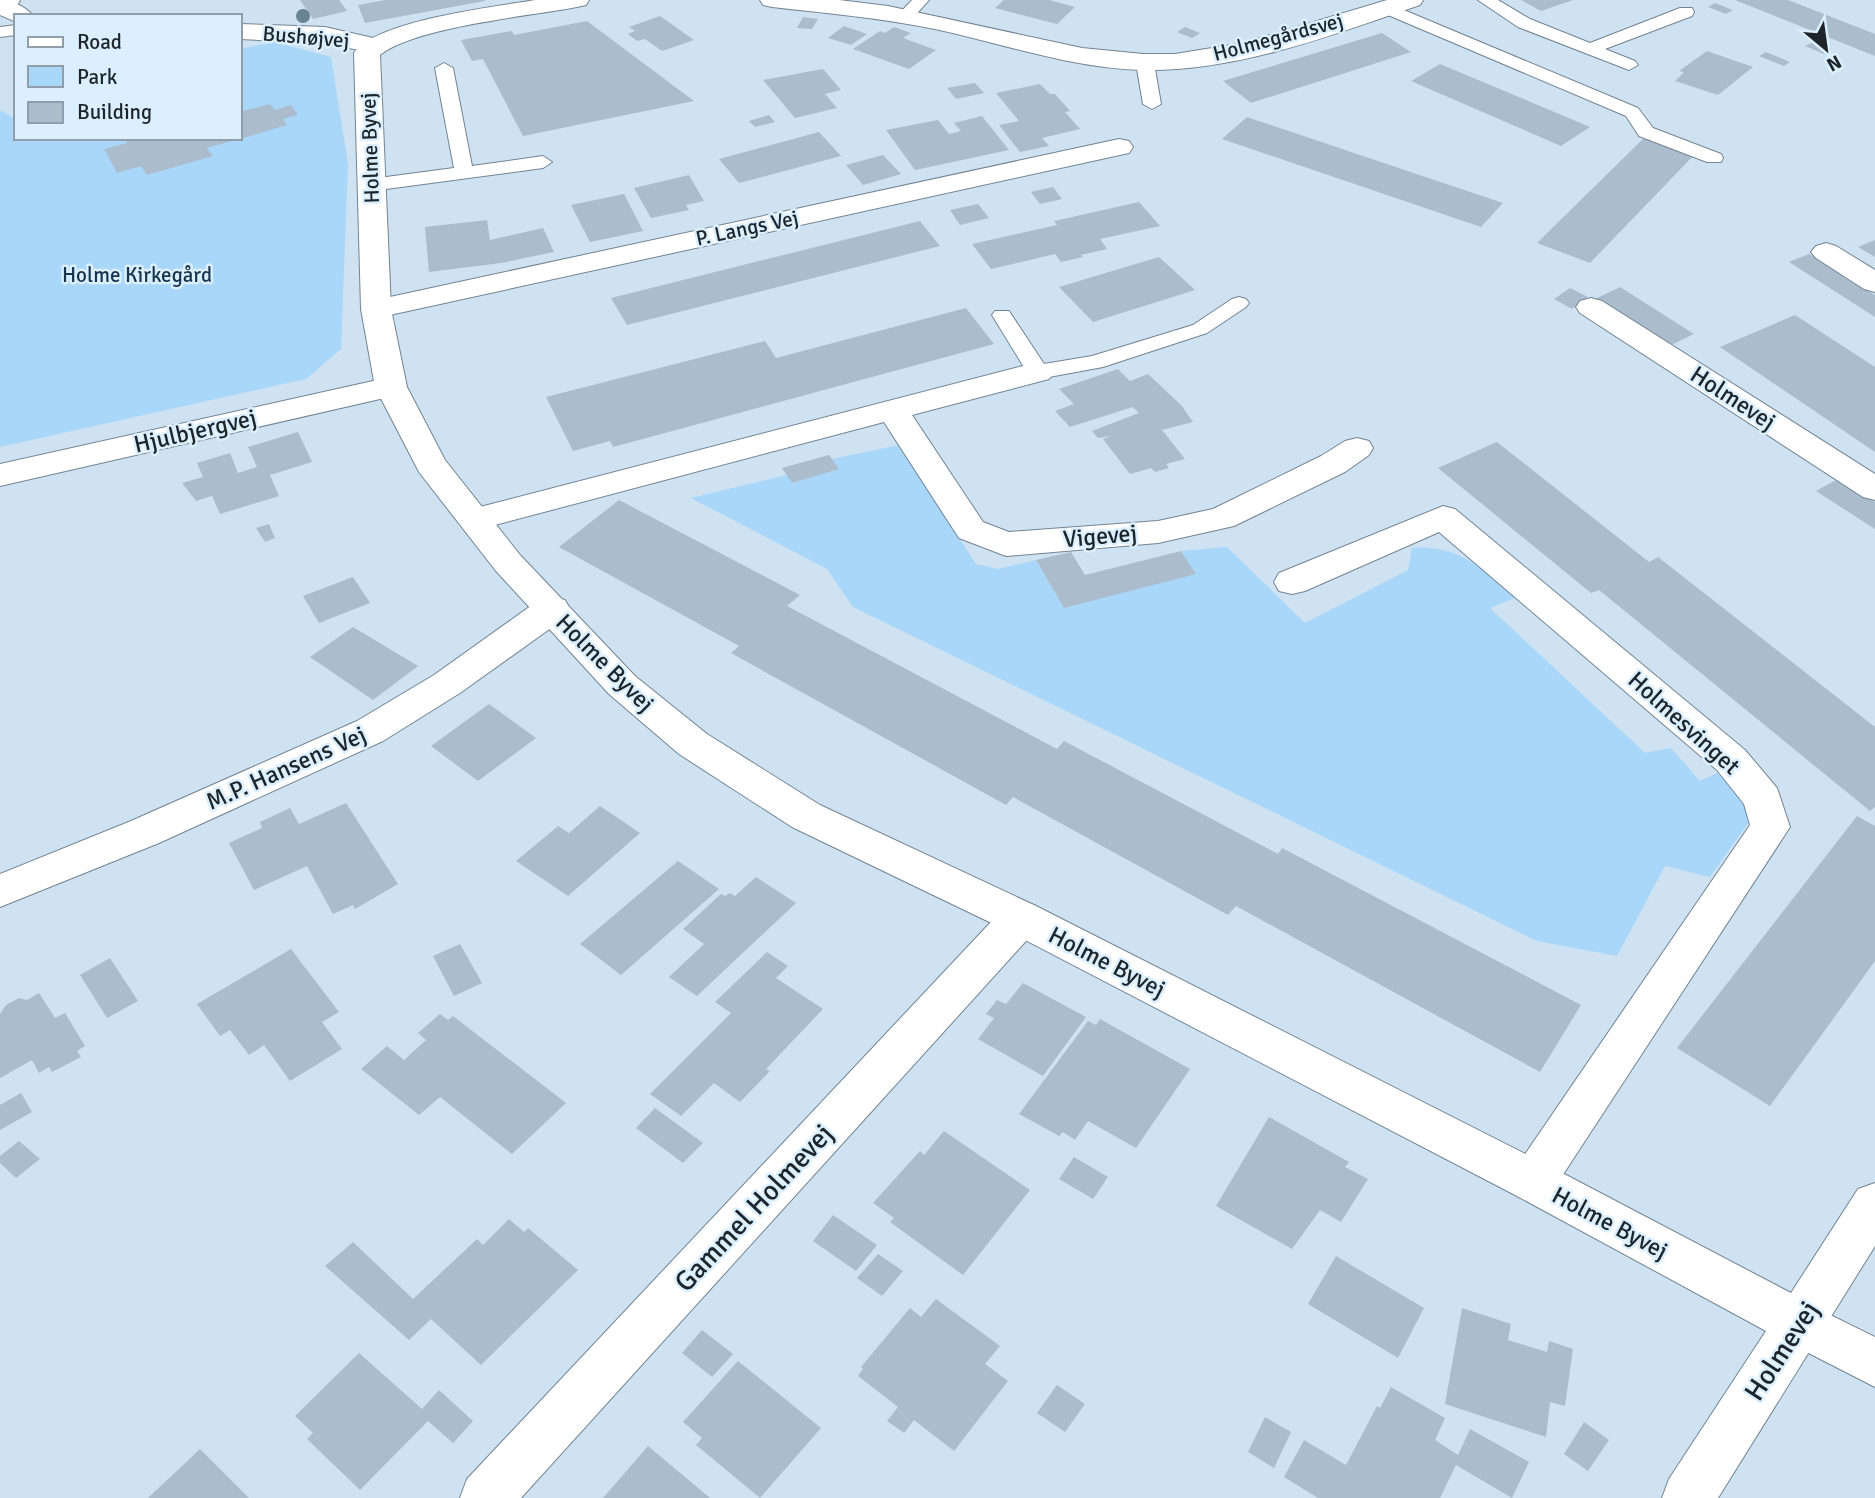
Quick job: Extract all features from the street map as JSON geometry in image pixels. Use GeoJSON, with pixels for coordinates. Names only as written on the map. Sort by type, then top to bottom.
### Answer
{"type":"FeatureCollection","features":[{"type":"Feature","properties":{"kind":"street"},"geometry":{"type":"LineString","coordinates":[[373,45],[405,32],[577,0]]}},
{"type":"Feature","properties":{"kind":"street"},"geometry":{"type":"LineString","coordinates":[[772,0],[913,8]]}},
{"type":"Feature","properties":{"kind":"street","name":"Holmegårdsvej"},"geometry":{"type":"LineString","coordinates":[[913,8],[1020,43],[1087,59],[1145,63],[1247,50],[1399,4]]}},
{"type":"Feature","properties":{"kind":"street"},"geometry":{"type":"LineString","coordinates":[[0,5],[18,14]]}},
{"type":"Feature","properties":{"kind":"street","name":"Bushøjvej"},"geometry":{"type":"LineString","coordinates":[[242,32],[325,35],[373,45]]}},
{"type":"Feature","properties":{"kind":"street","name":"Holme Byvej"},"geometry":{"type":"LineString","coordinates":[[373,45],[367,53],[376,309],[391,387],[431,464],[508,563],[622,685],[693,744],[806,816],[1021,918],[1532,1181],[1875,1363]]}},
{"type":"Feature","properties":{"kind":"street","name":"P. Langs Vej"},"geometry":{"type":"LineString","coordinates":[[376,309],[1119,147]]}},
{"type":"Feature","properties":{"kind":"street"},"geometry":{"type":"LineString","coordinates":[[1826,253],[1875,283]]}},
{"type":"Feature","properties":{"kind":"street","name":"Holmevej"},"geometry":{"type":"LineString","coordinates":[[1591,307],[1875,489]]}},
{"type":"Feature","properties":{"kind":"street"},"geometry":{"type":"LineString","coordinates":[[476,519],[1038,372]]}},
{"type":"Feature","properties":{"kind":"street","name":"Hjulbjergvej"},"geometry":{"type":"LineString","coordinates":[[0,475],[391,387]]}},
{"type":"Feature","properties":{"kind":"street","name":"Vigevej"},"geometry":{"type":"LineString","coordinates":[[892,410],[971,530],[1006,544],[1158,532],[1222,518],[1333,464],[1357,447]]}},
{"type":"Feature","properties":{"kind":"street","name":"Holmesvinget"},"geometry":{"type":"LineString","coordinates":[[1292,582],[1443,517],[1731,760],[1763,799],[1770,827],[1532,1181]]}},
{"type":"Feature","properties":{"kind":"street","name":"M.P. Hansens Vej"},"geometry":{"type":"LineString","coordinates":[[0,891],[169,821],[370,731],[447,684],[552,609]]}},
{"type":"Feature","properties":{"kind":"street","name":"Gammel Holmevej"},"geometry":{"type":"LineString","coordinates":[[486,1498],[1021,918]]}},
{"type":"Feature","properties":{"kind":"street","name":"Holmevej"},"geometry":{"type":"LineString","coordinates":[[1688,1498],[1875,1205]]}},
{"type":"Feature","properties":{"kind":"lane"},"geometry":{"type":"LineString","coordinates":[[0,5],[12,0]]}},
{"type":"Feature","properties":{"kind":"lane"},"geometry":{"type":"LineString","coordinates":[[1486,0],[1524,23],[1629,65]]}},
{"type":"Feature","properties":{"kind":"lane"},"geometry":{"type":"LineString","coordinates":[[1399,4],[1632,112],[1646,132],[1714,158]]}},
{"type":"Feature","properties":{"kind":"lane"},"geometry":{"type":"LineString","coordinates":[[1590,49],[1686,12]]}},
{"type":"Feature","properties":{"kind":"lane"},"geometry":{"type":"LineString","coordinates":[[1145,63],[1152,104]]}},
{"type":"Feature","properties":{"kind":"lane"},"geometry":{"type":"LineString","coordinates":[[444,68],[464,172]]}},
{"type":"Feature","properties":{"kind":"lane"},"geometry":{"type":"LineString","coordinates":[[371,186],[542,162]]}},
{"type":"Feature","properties":{"kind":"lane"},"geometry":{"type":"LineString","coordinates":[[1002,315],[1038,372],[1095,362],[1200,329],[1239,303]]}},
{"type":"Feature","properties":{"kind":"green space","name":"Holme Kirkegård"},"geometry":{"type":"Polygon","coordinates":[[[274,42],[331,57],[348,164],[341,349],[306,379],[0,447],[0,110],[14,118],[14,140],[242,140],[242,49],[274,42]]]}},
{"type":"Feature","properties":{"kind":"green space"},"geometry":{"type":"Polygon","coordinates":[[[899,445],[976,564],[998,569],[1036,560],[1064,608],[1195,573],[1181,551],[1227,547],[1305,623],[1408,570],[1412,548],[1444,550],[1457,555],[1482,569],[1518,597],[1490,608],[1645,753],[1671,748],[1700,781],[1717,773],[1741,794],[1751,819],[1710,877],[1665,866],[1617,956],[1537,941],[853,607],[827,569],[691,498],[787,475],[792,483],[838,469],[832,459],[899,445]]]}},
{"type":"Feature","properties":{"kind":"building"},"geometry":{"type":"Polygon","coordinates":[[[300,0],[339,0],[347,11],[313,19],[300,0]]]}},
{"type":"Feature","properties":{"kind":"building"},"geometry":{"type":"Polygon","coordinates":[[[385,0],[485,1],[365,23],[358,5],[385,0]]]}},
{"type":"Feature","properties":{"kind":"building"},"geometry":{"type":"Polygon","coordinates":[[[1004,0],[1049,0],[1075,7],[1057,24],[995,8],[1004,0]]]}},
{"type":"Feature","properties":{"kind":"building"},"geometry":{"type":"Polygon","coordinates":[[[1521,0],[1573,0],[1541,11],[1521,0]]]}},
{"type":"Feature","properties":{"kind":"building"},"geometry":{"type":"Polygon","coordinates":[[[1735,0],[1788,0],[1875,34],[1875,56],[1735,0]]]}},
{"type":"Feature","properties":{"kind":"building"},"geometry":{"type":"Polygon","coordinates":[[[1715,3],[1733,10],[1726,14],[1708,7],[1715,3]]]}},
{"type":"Feature","properties":{"kind":"building"},"geometry":{"type":"Polygon","coordinates":[[[660,16],[694,40],[662,51],[645,39],[637,41],[628,34],[635,31],[629,27],[660,16]]]}},
{"type":"Feature","properties":{"kind":"building"},"geometry":{"type":"Polygon","coordinates":[[[803,17],[818,19],[812,29],[797,28],[803,17]]]}},
{"type":"Feature","properties":{"kind":"building"},"geometry":{"type":"Polygon","coordinates":[[[587,21],[694,101],[523,136],[483,59],[472,61],[461,40],[512,31],[514,35],[587,21]]]}},
{"type":"Feature","properties":{"kind":"building"},"geometry":{"type":"Polygon","coordinates":[[[844,26],[867,34],[851,45],[828,38],[844,26]]]}},
{"type":"Feature","properties":{"kind":"building"},"geometry":{"type":"Polygon","coordinates":[[[894,27],[911,33],[903,38],[936,50],[909,69],[853,49],[880,31],[885,33],[894,27]]]}},
{"type":"Feature","properties":{"kind":"building"},"geometry":{"type":"Polygon","coordinates":[[[1185,27],[1200,33],[1192,38],[1177,32],[1185,27]]]}},
{"type":"Feature","properties":{"kind":"building"},"geometry":{"type":"Polygon","coordinates":[[[1382,33],[1411,52],[1251,103],[1223,81],[1382,33]]]}},
{"type":"Feature","properties":{"kind":"building"},"geometry":{"type":"Polygon","coordinates":[[[1813,42],[1831,49],[1824,54],[1805,46],[1813,42]]]}},
{"type":"Feature","properties":{"kind":"building"},"geometry":{"type":"Polygon","coordinates":[[[1707,51],[1753,67],[1718,95],[1675,81],[1684,72],[1679,71],[1707,51]]]}},
{"type":"Feature","properties":{"kind":"building"},"geometry":{"type":"Polygon","coordinates":[[[1766,52],[1790,62],[1784,66],[1759,56],[1766,52]]]}},
{"type":"Feature","properties":{"kind":"building"},"geometry":{"type":"Polygon","coordinates":[[[1440,64],[1590,127],[1561,146],[1411,81],[1440,64]]]}},
{"type":"Feature","properties":{"kind":"building"},"geometry":{"type":"Polygon","coordinates":[[[823,69],[841,90],[825,94],[837,108],[795,118],[763,80],[823,69]]]}},
{"type":"Feature","properties":{"kind":"building"},"geometry":{"type":"Polygon","coordinates":[[[975,83],[984,93],[956,99],[947,88],[975,83]]]}},
{"type":"Feature","properties":{"kind":"building"},"geometry":{"type":"Polygon","coordinates":[[[1040,84],[1050,94],[1055,94],[1070,111],[1065,112],[1080,129],[1042,138],[1049,146],[1020,152],[999,125],[1019,121],[996,93],[1040,84]]]}},
{"type":"Feature","properties":{"kind":"building"},"geometry":{"type":"Polygon","coordinates":[[[270,104],[275,110],[291,105],[298,115],[283,119],[287,125],[242,138],[243,111],[270,104]]]}},
{"type":"Feature","properties":{"kind":"building"},"geometry":{"type":"Polygon","coordinates":[[[769,115],[775,122],[755,127],[749,121],[769,115]]]}},
{"type":"Feature","properties":{"kind":"building"},"geometry":{"type":"Polygon","coordinates":[[[982,116],[1009,150],[915,170],[886,130],[938,120],[949,134],[961,131],[954,123],[982,116]]]}},
{"type":"Feature","properties":{"kind":"building"},"geometry":{"type":"Polygon","coordinates":[[[1247,117],[1503,203],[1481,227],[1222,139],[1247,117]]]}},
{"type":"Feature","properties":{"kind":"building"},"geometry":{"type":"Polygon","coordinates":[[[819,132],[841,156],[739,183],[719,159],[819,132]]]}},
{"type":"Feature","properties":{"kind":"building"},"geometry":{"type":"Polygon","coordinates":[[[1647,135],[1697,152],[1590,263],[1537,243],[1647,135]]]}},
{"type":"Feature","properties":{"kind":"building"},"geometry":{"type":"Polygon","coordinates":[[[125,140],[235,140],[207,148],[213,156],[147,175],[141,166],[117,173],[104,149],[127,143],[125,140]]]}},
{"type":"Feature","properties":{"kind":"building"},"geometry":{"type":"Polygon","coordinates":[[[883,155],[901,174],[863,185],[846,165],[883,155]]]}},
{"type":"Feature","properties":{"kind":"building"},"geometry":{"type":"Polygon","coordinates":[[[689,175],[704,201],[686,205],[689,210],[651,218],[634,188],[689,175]]]}},
{"type":"Feature","properties":{"kind":"building"},"geometry":{"type":"Polygon","coordinates":[[[1053,187],[1062,199],[1040,204],[1031,192],[1053,187]]]}},
{"type":"Feature","properties":{"kind":"building"},"geometry":{"type":"Polygon","coordinates":[[[624,194],[643,231],[590,242],[571,205],[624,194]]]}},
{"type":"Feature","properties":{"kind":"building"},"geometry":{"type":"Polygon","coordinates":[[[1139,202],[1160,226],[1100,239],[1107,249],[1081,255],[1083,257],[1061,262],[1055,254],[991,269],[972,244],[1057,225],[1054,221],[1139,202]]]}},
{"type":"Feature","properties":{"kind":"building"},"geometry":{"type":"Polygon","coordinates":[[[978,204],[989,218],[960,225],[950,210],[978,204]]]}},
{"type":"Feature","properties":{"kind":"building"},"geometry":{"type":"Polygon","coordinates":[[[487,220],[490,240],[543,228],[554,252],[501,263],[429,272],[425,227],[487,220]]]}},
{"type":"Feature","properties":{"kind":"building"},"geometry":{"type":"Polygon","coordinates":[[[920,221],[940,246],[627,325],[611,298],[920,221]]]}},
{"type":"Feature","properties":{"kind":"building"},"geometry":{"type":"Polygon","coordinates":[[[1875,240],[1875,257],[1858,247],[1875,240]]]}},
{"type":"Feature","properties":{"kind":"building"},"geometry":{"type":"Polygon","coordinates":[[[1809,254],[1875,295],[1875,317],[1789,262],[1809,254]]]}},
{"type":"Feature","properties":{"kind":"building"},"geometry":{"type":"Polygon","coordinates":[[[1159,257],[1195,290],[1093,322],[1059,287],[1159,257]]]}},
{"type":"Feature","properties":{"kind":"building"},"geometry":{"type":"Polygon","coordinates":[[[1620,287],[1694,334],[1669,346],[1595,299],[1620,287]]]}},
{"type":"Feature","properties":{"kind":"building"},"geometry":{"type":"Polygon","coordinates":[[[1570,288],[1588,297],[1572,309],[1554,299],[1570,288]]]}},
{"type":"Feature","properties":{"kind":"building"},"geometry":{"type":"Polygon","coordinates":[[[966,308],[994,344],[613,447],[610,441],[573,451],[546,397],[765,341],[776,358],[966,308]]]}},
{"type":"Feature","properties":{"kind":"building"},"geometry":{"type":"Polygon","coordinates":[[[1795,315],[1875,367],[1875,452],[1720,347],[1795,315]]]}},
{"type":"Feature","properties":{"kind":"building"},"geometry":{"type":"Polygon","coordinates":[[[1118,369],[1130,381],[1148,374],[1182,406],[1193,422],[1162,430],[1185,459],[1166,464],[1169,468],[1155,472],[1151,468],[1130,474],[1103,439],[1111,436],[1098,438],[1092,431],[1139,413],[1133,407],[1070,427],[1055,411],[1074,404],[1059,389],[1118,369]]]}},
{"type":"Feature","properties":{"kind":"building"},"geometry":{"type":"Polygon","coordinates":[[[298,432],[312,462],[270,475],[279,496],[220,514],[212,496],[196,501],[182,483],[203,477],[197,463],[230,453],[238,473],[257,467],[248,447],[298,432]]]}},
{"type":"Feature","properties":{"kind":"building"},"geometry":{"type":"Polygon","coordinates":[[[1497,442],[1649,562],[1658,557],[1875,727],[1875,807],[1870,811],[1599,590],[1591,593],[1438,468],[1497,442]]]}},
{"type":"Feature","properties":{"kind":"building"},"geometry":{"type":"Polygon","coordinates":[[[829,455],[839,469],[792,483],[782,468],[829,455]]]}},
{"type":"Feature","properties":{"kind":"building"},"geometry":{"type":"Polygon","coordinates":[[[1838,479],[1875,502],[1875,529],[1816,491],[1838,479]]]}},
{"type":"Feature","properties":{"kind":"building"},"geometry":{"type":"Polygon","coordinates":[[[619,500],[800,595],[787,606],[1057,749],[1064,741],[1278,854],[1282,848],[1581,1005],[1540,1072],[1236,906],[1228,915],[1013,797],[1006,805],[731,653],[739,646],[559,547],[619,500]]]}},
{"type":"Feature","properties":{"kind":"building"},"geometry":{"type":"Polygon","coordinates":[[[269,524],[275,538],[265,542],[256,528],[269,524]]]}},
{"type":"Feature","properties":{"kind":"building"},"geometry":{"type":"Polygon","coordinates":[[[1181,551],[1196,574],[1064,608],[1036,560],[1071,552],[1085,575],[1181,551]]]}},
{"type":"Feature","properties":{"kind":"building"},"geometry":{"type":"Polygon","coordinates":[[[353,577],[370,603],[319,623],[303,596],[353,577]]]}},
{"type":"Feature","properties":{"kind":"building"},"geometry":{"type":"Polygon","coordinates":[[[353,627],[418,666],[373,700],[310,657],[353,627]]]}},
{"type":"Feature","properties":{"kind":"building"},"geometry":{"type":"Polygon","coordinates":[[[489,704],[536,738],[478,781],[431,746],[489,704]]]}},
{"type":"Feature","properties":{"kind":"building"},"geometry":{"type":"Polygon","coordinates":[[[346,803],[398,884],[355,909],[353,905],[333,914],[307,866],[254,890],[229,843],[262,828],[260,822],[290,808],[299,824],[346,803]]]}},
{"type":"Feature","properties":{"kind":"building"},"geometry":{"type":"Polygon","coordinates":[[[600,806],[640,833],[568,896],[516,861],[558,826],[569,833],[600,806]]]}},
{"type":"Feature","properties":{"kind":"building"},"geometry":{"type":"Polygon","coordinates":[[[1857,816],[1875,826],[1875,961],[1770,1106],[1677,1048],[1857,816]]]}},
{"type":"Feature","properties":{"kind":"building"},"geometry":{"type":"Polygon","coordinates":[[[678,861],[719,889],[621,975],[580,944],[678,861]]]}},
{"type":"Feature","properties":{"kind":"building"},"geometry":{"type":"Polygon","coordinates":[[[756,877],[796,903],[697,996],[669,977],[704,944],[683,929],[721,894],[725,896],[730,893],[735,896],[756,877]]]}},
{"type":"Feature","properties":{"kind":"building"},"geometry":{"type":"Polygon","coordinates":[[[460,944],[482,983],[454,996],[433,956],[460,944]]]}},
{"type":"Feature","properties":{"kind":"building"},"geometry":{"type":"Polygon","coordinates":[[[291,949],[339,1012],[322,1022],[342,1049],[290,1081],[264,1045],[249,1055],[230,1030],[220,1036],[197,1004],[291,949]]]}},
{"type":"Feature","properties":{"kind":"building"},"geometry":{"type":"Polygon","coordinates":[[[767,952],[788,966],[776,978],[823,1009],[766,1069],[770,1071],[740,1102],[714,1083],[681,1116],[650,1094],[731,1013],[715,1002],[767,952]]]}},
{"type":"Feature","properties":{"kind":"building"},"geometry":{"type":"Polygon","coordinates":[[[110,958],[138,1001],[107,1018],[80,975],[110,958]]]}},
{"type":"Feature","properties":{"kind":"building"},"geometry":{"type":"Polygon","coordinates":[[[1023,983],[1086,1017],[1043,1076],[978,1039],[994,1018],[986,1014],[997,1000],[1006,1004],[1023,983]]]}},
{"type":"Feature","properties":{"kind":"building"},"geometry":{"type":"Polygon","coordinates":[[[39,993],[55,1018],[65,1013],[85,1046],[77,1051],[81,1057],[52,1072],[49,1067],[39,1073],[32,1060],[0,1078],[0,1014],[6,1005],[19,998],[27,1000],[39,993]]]}},
{"type":"Feature","properties":{"kind":"building"},"geometry":{"type":"Polygon","coordinates":[[[440,1014],[448,1020],[453,1016],[566,1103],[512,1154],[440,1097],[419,1115],[361,1069],[387,1046],[404,1060],[426,1040],[418,1033],[440,1014]]]}},
{"type":"Feature","properties":{"kind":"building"},"geometry":{"type":"Polygon","coordinates":[[[1100,1019],[1190,1069],[1136,1148],[1088,1121],[1075,1140],[1063,1132],[1059,1136],[1019,1114],[1088,1021],[1096,1025],[1100,1019]]]}},
{"type":"Feature","properties":{"kind":"building"},"geometry":{"type":"Polygon","coordinates":[[[21,1093],[32,1112],[0,1130],[0,1105],[21,1093]]]}},
{"type":"Feature","properties":{"kind":"building"},"geometry":{"type":"Polygon","coordinates":[[[655,1108],[703,1143],[683,1163],[636,1128],[655,1108]]]}},
{"type":"Feature","properties":{"kind":"building"},"geometry":{"type":"Polygon","coordinates":[[[1269,1117],[1349,1162],[1345,1167],[1368,1179],[1341,1222],[1320,1210],[1292,1249],[1216,1206],[1269,1117]]]}},
{"type":"Feature","properties":{"kind":"building"},"geometry":{"type":"Polygon","coordinates":[[[944,1131],[1030,1190],[963,1275],[890,1222],[894,1218],[873,1203],[920,1151],[924,1155],[944,1131]]]}},
{"type":"Feature","properties":{"kind":"building"},"geometry":{"type":"Polygon","coordinates":[[[19,1141],[40,1159],[16,1178],[0,1163],[0,1156],[19,1141]]]}},
{"type":"Feature","properties":{"kind":"building"},"geometry":{"type":"Polygon","coordinates":[[[1074,1157],[1108,1177],[1093,1199],[1059,1179],[1074,1157]]]}},
{"type":"Feature","properties":{"kind":"building"},"geometry":{"type":"Polygon","coordinates":[[[833,1215],[877,1245],[856,1271],[813,1241],[833,1215]]]}},
{"type":"Feature","properties":{"kind":"building"},"geometry":{"type":"Polygon","coordinates":[[[509,1219],[524,1232],[528,1228],[578,1270],[481,1365],[431,1319],[409,1340],[325,1266],[353,1242],[413,1299],[477,1239],[483,1245],[509,1219]]]}},
{"type":"Feature","properties":{"kind":"building"},"geometry":{"type":"Polygon","coordinates":[[[878,1254],[903,1271],[882,1296],[857,1278],[878,1254]]]}},
{"type":"Feature","properties":{"kind":"building"},"geometry":{"type":"Polygon","coordinates":[[[1336,1256],[1424,1308],[1398,1358],[1308,1304],[1336,1256]]]}},
{"type":"Feature","properties":{"kind":"building"},"geometry":{"type":"Polygon","coordinates":[[[936,1299],[1000,1346],[985,1364],[1008,1381],[954,1451],[914,1420],[904,1433],[887,1421],[898,1407],[858,1376],[863,1369],[861,1367],[910,1308],[921,1317],[936,1299]]]}},
{"type":"Feature","properties":{"kind":"building"},"geometry":{"type":"Polygon","coordinates":[[[1462,1308],[1511,1324],[1508,1340],[1547,1352],[1549,1341],[1573,1349],[1565,1406],[1550,1402],[1546,1437],[1445,1404],[1462,1308]]]}},
{"type":"Feature","properties":{"kind":"building"},"geometry":{"type":"Polygon","coordinates":[[[702,1330],[733,1354],[712,1377],[682,1353],[702,1330]]]}},
{"type":"Feature","properties":{"kind":"building"},"geometry":{"type":"Polygon","coordinates":[[[359,1353],[422,1409],[439,1390],[473,1421],[453,1443],[428,1421],[360,1490],[307,1439],[313,1433],[295,1416],[359,1353]]]}},
{"type":"Feature","properties":{"kind":"building"},"geometry":{"type":"Polygon","coordinates":[[[738,1361],[821,1428],[760,1498],[696,1445],[702,1438],[683,1422],[738,1361]]]}},
{"type":"Feature","properties":{"kind":"building"},"geometry":{"type":"Polygon","coordinates":[[[1057,1385],[1085,1404],[1065,1432],[1037,1413],[1057,1385]]]}},
{"type":"Feature","properties":{"kind":"building"},"geometry":{"type":"Polygon","coordinates":[[[1391,1387],[1445,1418],[1435,1440],[1458,1455],[1470,1429],[1529,1462],[1512,1498],[1456,1465],[1440,1498],[1318,1498],[1284,1477],[1304,1440],[1346,1465],[1377,1406],[1380,1408],[1391,1387]]]}},
{"type":"Feature","properties":{"kind":"building"},"geometry":{"type":"Polygon","coordinates":[[[1265,1417],[1291,1432],[1274,1468],[1248,1452],[1265,1417]]]}},
{"type":"Feature","properties":{"kind":"building"},"geometry":{"type":"Polygon","coordinates":[[[1584,1422],[1609,1440],[1588,1471],[1564,1454],[1584,1422]]]}},
{"type":"Feature","properties":{"kind":"building"},"geometry":{"type":"Polygon","coordinates":[[[648,1446],[710,1498],[603,1498],[648,1446]]]}},
{"type":"Feature","properties":{"kind":"building"},"geometry":{"type":"Polygon","coordinates":[[[200,1449],[249,1498],[148,1498],[200,1449]]]}}]}
